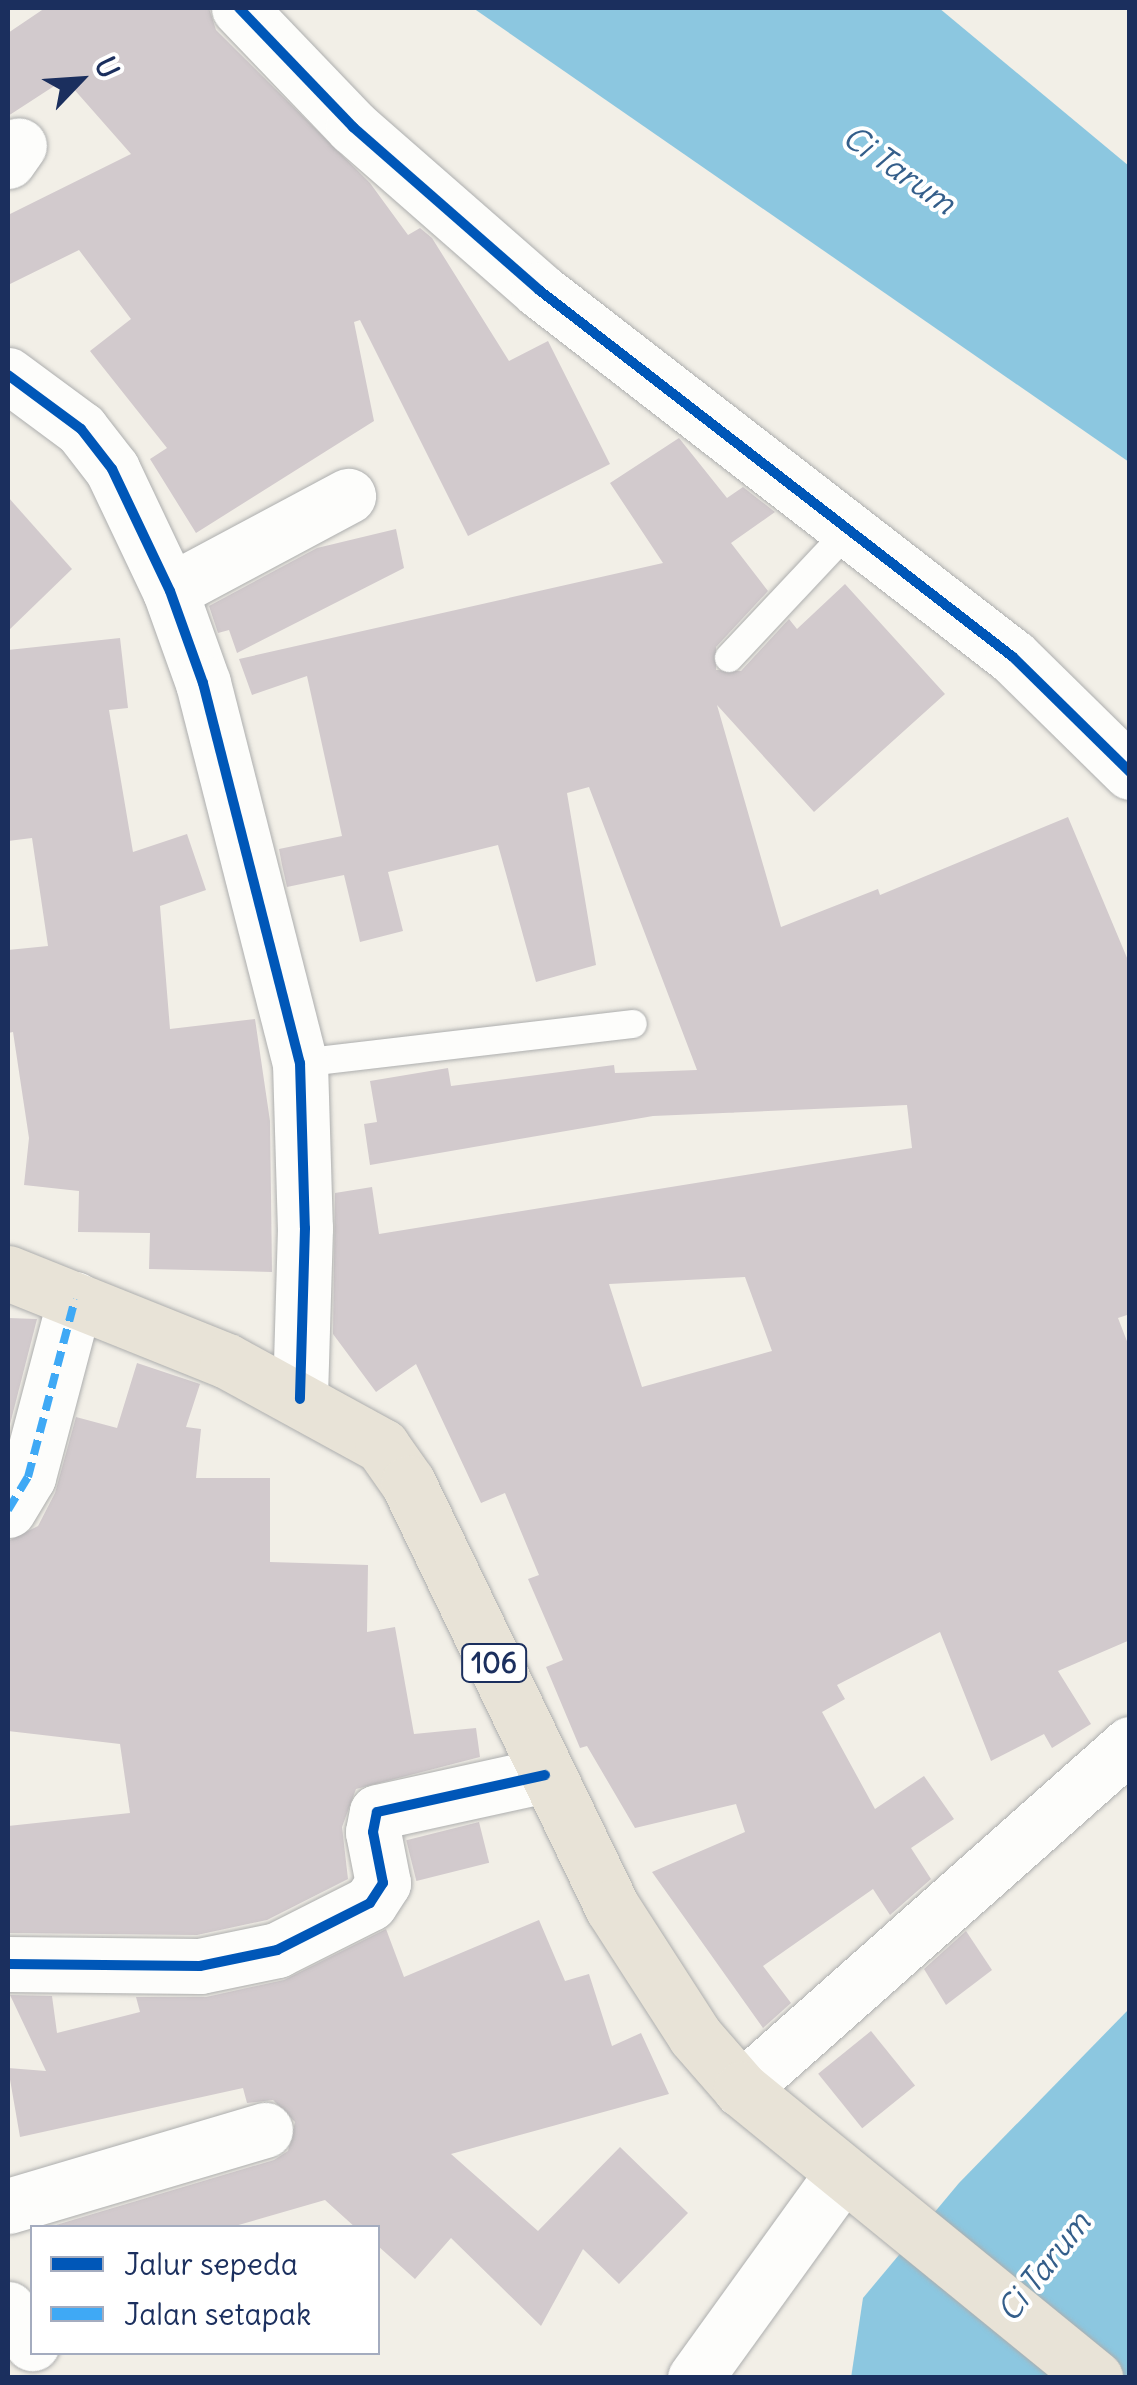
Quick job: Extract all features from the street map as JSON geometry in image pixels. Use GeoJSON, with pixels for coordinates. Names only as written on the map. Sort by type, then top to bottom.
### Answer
{"type":"FeatureCollection","features":[{"type":"Feature","properties":{"kind":"main road","name":"106"},"geometry":{"type":"LineString","coordinates":[[8,1273],[227,1361],[362,1431],[397,1462],[545,1775],[636,1946],[695,2036],[742,2089],[854,2185],[1095,2378]]}},
{"type":"Feature","properties":{"kind":"street"},"geometry":{"type":"LineString","coordinates":[[240,8],[353,127],[540,290],[851,528],[1013,658],[1130,772]]}},
{"type":"Feature","properties":{"kind":"street"},"geometry":{"type":"LineString","coordinates":[[8,375],[81,429],[101,453],[170,591],[203,683],[300,1063],[305,1228],[300,1399]]}},
{"type":"Feature","properties":{"kind":"street"},"geometry":{"type":"LineString","coordinates":[[170,591],[348,496]]}},
{"type":"Feature","properties":{"kind":"street"},"geometry":{"type":"LineString","coordinates":[[8,1510],[36,1451],[75,1299]]}},
{"type":"Feature","properties":{"kind":"street"},"geometry":{"type":"LineString","coordinates":[[742,2089],[1130,1744]]}},
{"type":"Feature","properties":{"kind":"street"},"geometry":{"type":"LineString","coordinates":[[8,1964],[200,1966],[277,1950],[370,1903],[383,1883],[373,1832],[377,1812],[545,1775]]}},
{"type":"Feature","properties":{"kind":"street"},"geometry":{"type":"LineString","coordinates":[[8,2206],[266,2130]]}},
{"type":"Feature","properties":{"kind":"street"},"geometry":{"type":"LineString","coordinates":[[694,2378],[854,2185]]}},
{"type":"Feature","properties":{"kind":"street"},"geometry":{"type":"LineString","coordinates":[[8,2308],[30,2340]]}},
{"type":"Feature","properties":{"kind":"street"},"geometry":{"type":"LineString","coordinates":[[41,2355],[57,2378]]}},
{"type":"Feature","properties":{"kind":"lane"},"geometry":{"type":"LineString","coordinates":[[729,658],[851,528]]}},
{"type":"Feature","properties":{"kind":"lane"},"geometry":{"type":"LineString","coordinates":[[300,1063],[633,1024]]}},
{"type":"Feature","properties":{"kind":"water","name":"Ci Tarum"},"geometry":{"type":"Polygon","coordinates":[[[473,8],[939,8],[1129,166],[1129,462],[473,8]]]}},
{"type":"Feature","properties":{"kind":"water","name":"Ci Tarum"},"geometry":{"type":"Polygon","coordinates":[[[1129,2009],[1129,2377],[851,2378],[863,2298],[959,2183],[1129,2009]]]}},
{"type":"Feature","properties":{"kind":"building"},"geometry":{"type":"Polygon","coordinates":[[[45,8],[209,8],[216,30],[370,183],[408,235],[420,228],[432,238],[509,361],[548,341],[610,464],[468,536],[360,320],[354,322],[374,421],[196,533],[150,459],[167,448],[90,351],[131,319],[79,250],[8,285],[8,215],[131,154],[65,79],[8,116],[8,33],[45,8]]]}},
{"type":"Feature","properties":{"kind":"building"},"geometry":{"type":"Polygon","coordinates":[[[679,438],[727,498],[743,487],[775,512],[731,543],[768,591],[716,647],[716,670],[741,671],[789,619],[797,629],[845,584],[945,694],[814,812],[717,705],[781,927],[878,889],[880,895],[1068,817],[1130,965],[1130,1314],[1118,1318],[1130,1349],[1130,1640],[1058,1671],[1091,1724],[1052,1748],[1044,1734],[991,1761],[940,1632],[837,1685],[845,1699],[822,1712],[875,1809],[924,1776],[954,1819],[911,1848],[931,1879],[890,1915],[873,1889],[763,1966],[791,2003],[763,2028],[652,1872],[745,1832],[736,1804],[635,1828],[587,1746],[580,1748],[546,1667],[563,1660],[528,1579],[539,1575],[505,1493],[481,1503],[416,1364],[376,1392],[333,1334],[335,1193],[372,1187],[379,1234],[912,1148],[907,1105],[653,1116],[370,1165],[364,1124],[377,1122],[370,1081],[448,1068],[451,1086],[614,1065],[615,1073],[697,1070],[589,787],[567,793],[596,965],[536,982],[498,845],[388,872],[403,931],[360,942],[344,875],[287,887],[282,865],[279,849],[342,836],[307,676],[252,695],[239,659],[663,563],[610,483],[679,438]],[[745,1277],[609,1284],[642,1387],[772,1351],[745,1277]]]}},
{"type":"Feature","properties":{"kind":"building"},"geometry":{"type":"Polygon","coordinates":[[[8,497],[72,569],[8,631],[8,497]]]}},
{"type":"Feature","properties":{"kind":"building"},"geometry":{"type":"Polygon","coordinates":[[[396,529],[404,568],[237,653],[229,630],[218,633],[209,606],[317,548],[396,529]]]}},
{"type":"Feature","properties":{"kind":"building"},"geometry":{"type":"Polygon","coordinates":[[[120,638],[128,708],[109,710],[133,852],[187,834],[206,890],[160,906],[170,1029],[255,1019],[270,1121],[272,1272],[149,1269],[150,1233],[78,1232],[79,1191],[24,1185],[29,1138],[13,1032],[8,1033],[8,950],[48,946],[32,838],[8,841],[8,650],[120,638]]]}},
{"type":"Feature","properties":{"kind":"building"},"geometry":{"type":"Polygon","coordinates":[[[8,1318],[37,1319],[8,1432],[8,1318]]]}},
{"type":"Feature","properties":{"kind":"building"},"geometry":{"type":"Polygon","coordinates":[[[137,1363],[200,1384],[186,1427],[201,1429],[196,1478],[270,1478],[270,1562],[368,1565],[367,1632],[395,1627],[414,1734],[476,1728],[480,1757],[356,1789],[342,1827],[348,1879],[267,1920],[197,1935],[8,1933],[8,1826],[130,1813],[120,1744],[8,1731],[8,1541],[38,1526],[55,1493],[76,1417],[117,1428],[137,1363]]]}},
{"type":"Feature","properties":{"kind":"building"},"geometry":{"type":"Polygon","coordinates":[[[479,1822],[489,1863],[416,1881],[406,1840],[479,1822]]]}},
{"type":"Feature","properties":{"kind":"building"},"geometry":{"type":"Polygon","coordinates":[[[539,1920],[565,1981],[589,1974],[612,2046],[641,2033],[669,2094],[451,2154],[538,2231],[620,2147],[688,2213],[619,2284],[583,2249],[541,2326],[451,2238],[415,2279],[380,2248],[380,2225],[353,2225],[325,2200],[238,2225],[56,2225],[274,2160],[288,2151],[295,2122],[273,2100],[247,2103],[243,2088],[20,2137],[8,2068],[46,2071],[10,1995],[52,1996],[57,2033],[140,2012],[136,1997],[206,1997],[284,1980],[386,1929],[404,1977],[539,1920]]]}},
{"type":"Feature","properties":{"kind":"building"},"geometry":{"type":"Polygon","coordinates":[[[966,1931],[992,1970],[946,2005],[924,1969],[966,1931]]]}},
{"type":"Feature","properties":{"kind":"building"},"geometry":{"type":"Polygon","coordinates":[[[871,2031],[915,2085],[862,2128],[818,2074],[871,2031]]]}},
{"type":"Feature","properties":{"kind":"marked path"},"geometry":{"type":"LineString","coordinates":[[8,1510],[28,1477],[75,1299]]}},
{"type":"Feature","properties":{"kind":"cycle path"},"geometry":{"type":"LineString","coordinates":[[239,8],[353,127],[539,290],[1013,657],[1130,772]]}},
{"type":"Feature","properties":{"kind":"cycle path"},"geometry":{"type":"LineString","coordinates":[[8,375],[81,429],[112,469],[170,591],[203,683],[300,1063],[305,1228],[300,1399]]}},
{"type":"Feature","properties":{"kind":"cycle path"},"geometry":{"type":"LineString","coordinates":[[8,1964],[200,1966],[277,1950],[370,1903],[383,1883],[373,1832],[377,1812],[545,1775]]}}]}
